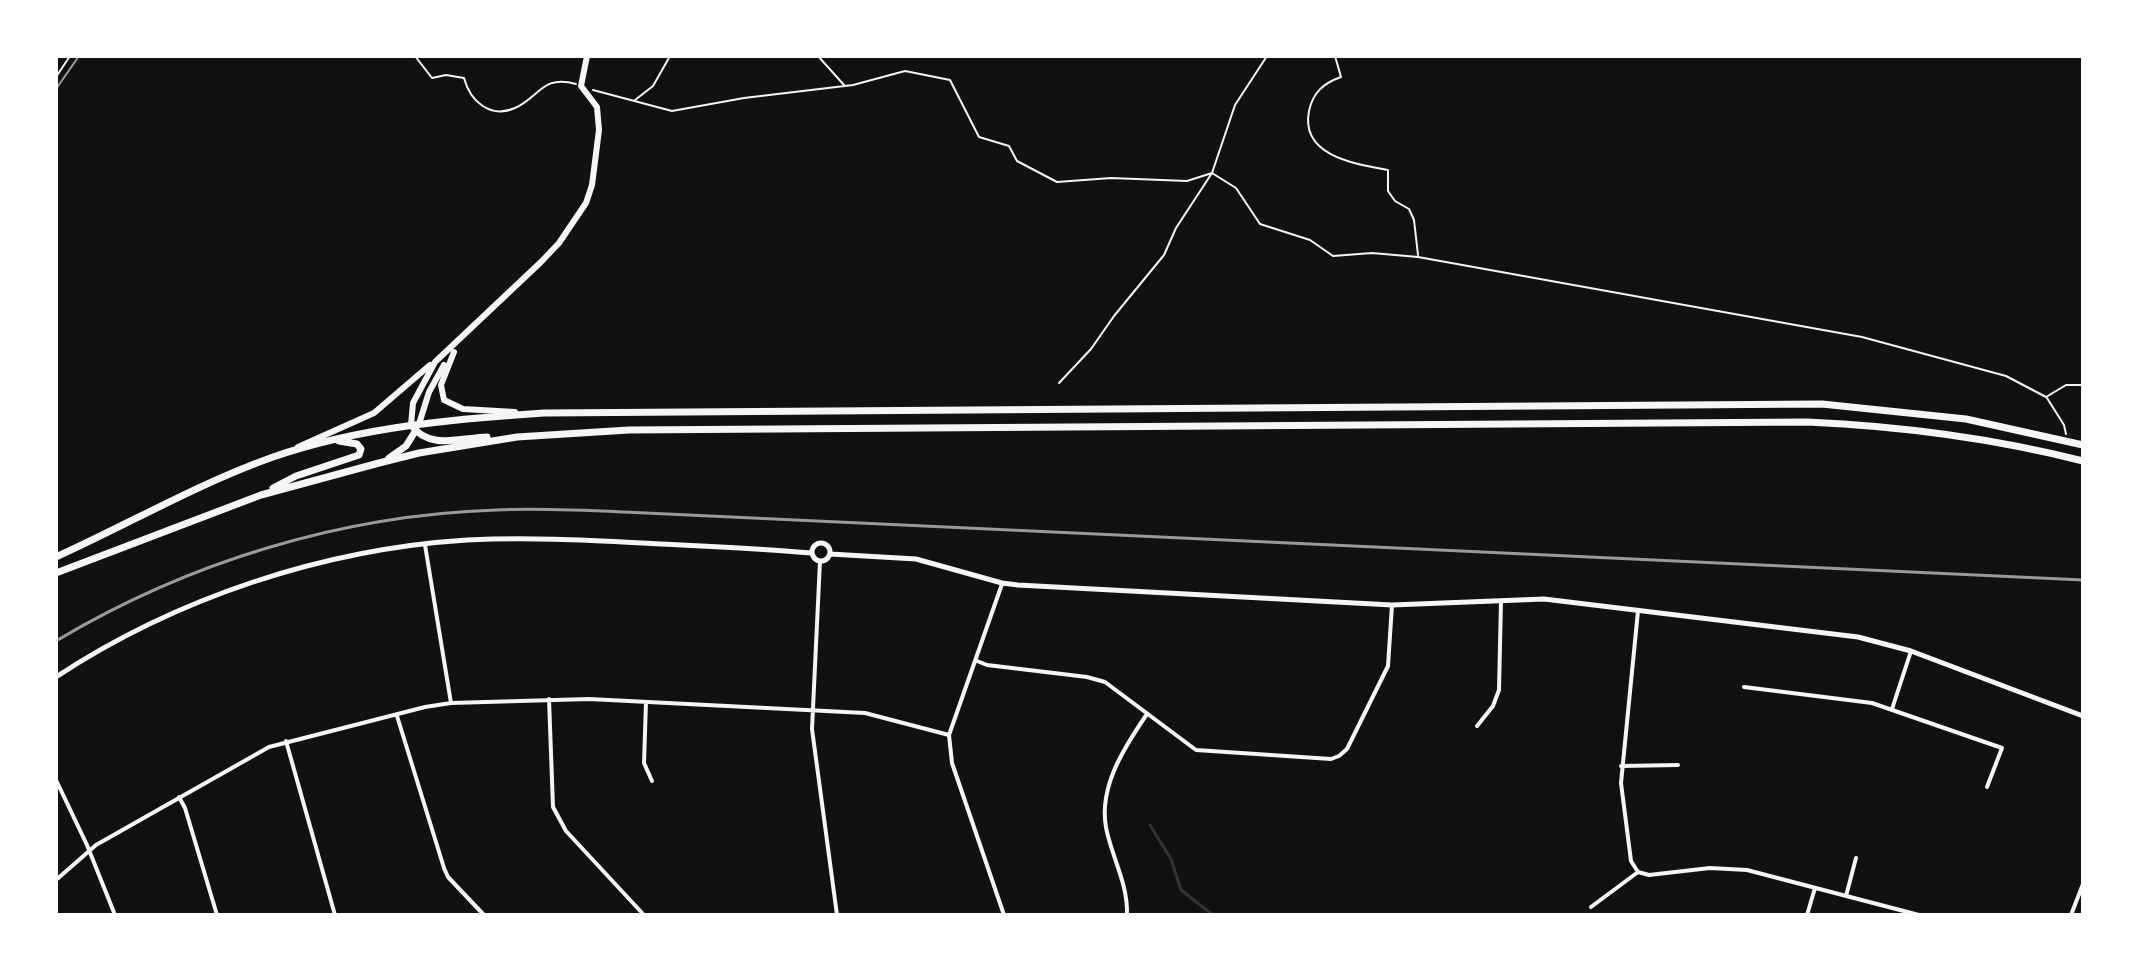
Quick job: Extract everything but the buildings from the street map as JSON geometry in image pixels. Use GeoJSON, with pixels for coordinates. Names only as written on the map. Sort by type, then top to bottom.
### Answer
{"type":"FeatureCollection","features":[{"type":"Feature","properties":{"kind":"highway"},"geometry":{"type":"LineString","coordinates":[[56,557],[197,488],[288,452],[372,430],[544,413],[1822,404],[1966,419],[2083,445]]}},
{"type":"Feature","properties":{"kind":"highway"},"geometry":{"type":"LineString","coordinates":[[415,427],[424,439],[434,441],[629,430],[1807,422],[1932,431],[2016,445],[2083,461]]}},
{"type":"Feature","properties":{"kind":"highway"},"geometry":{"type":"LineString","coordinates":[[379,463],[400,451],[415,427]]}},
{"type":"Feature","properties":{"kind":"highway"},"geometry":{"type":"LineString","coordinates":[[56,573],[261,495],[419,453],[517,437]]}},
{"type":"Feature","properties":{"kind":"highway"},"geometry":{"type":"LineString","coordinates":[[261,495],[296,476],[360,453],[360,446],[355,443],[329,441]]}},
{"type":"Feature","properties":{"kind":"main road"},"geometry":{"type":"LineString","coordinates":[[288,452],[374,413],[470,330],[559,243],[586,203],[592,185],[599,130],[597,107],[581,86],[587,56]]}},
{"type":"Feature","properties":{"kind":"main road"},"geometry":{"type":"LineString","coordinates":[[415,427],[432,385],[470,330]]}},
{"type":"Feature","properties":{"kind":"main road"},"geometry":{"type":"LineString","coordinates":[[454,352],[441,386],[442,397],[449,404],[467,409],[544,413]]}},
{"type":"Feature","properties":{"kind":"main road"},"geometry":{"type":"LineString","coordinates":[[415,427],[410,413],[415,397],[441,354]]}},
{"type":"Feature","properties":{"kind":"street"},"geometry":{"type":"LineString","coordinates":[[56,677],[137,631],[220,594],[314,565],[425,545],[464,541],[573,539],[812,553]]}},
{"type":"Feature","properties":{"kind":"street"},"geometry":{"type":"LineString","coordinates":[[812,553],[814,547],[821,544],[827,546],[830,554]]}},
{"type":"Feature","properties":{"kind":"street"},"geometry":{"type":"LineString","coordinates":[[425,545],[451,703]]}},
{"type":"Feature","properties":{"kind":"street"},"geometry":{"type":"LineString","coordinates":[[812,553],[820,561],[830,554]]}},
{"type":"Feature","properties":{"kind":"street"},"geometry":{"type":"LineString","coordinates":[[830,554],[916,559],[1002,583],[1392,605],[1544,599],[1858,637],[1911,651],[2083,716]]}},
{"type":"Feature","properties":{"kind":"street"},"geometry":{"type":"LineString","coordinates":[[820,561],[812,729],[837,915]]}},
{"type":"Feature","properties":{"kind":"street"},"geometry":{"type":"LineString","coordinates":[[1002,583],[949,735],[952,763],[1004,915]]}},
{"type":"Feature","properties":{"kind":"street"},"geometry":{"type":"LineString","coordinates":[[1477,726],[1493,706],[1499,690],[1501,601]]}},
{"type":"Feature","properties":{"kind":"street"},"geometry":{"type":"LineString","coordinates":[[977,661],[993,666],[1096,679],[1115,688],[1181,741],[1203,752],[1327,759],[1339,756],[1347,749],[1388,666],[1392,605]]}},
{"type":"Feature","properties":{"kind":"street"},"geometry":{"type":"LineString","coordinates":[[1638,610],[1621,766],[1631,861],[1638,872],[1649,875],[1710,868],[1747,870],[1896,912],[1919,915]]}},
{"type":"Feature","properties":{"kind":"street"},"geometry":{"type":"LineString","coordinates":[[1892,709],[1911,651]]}},
{"type":"Feature","properties":{"kind":"street"},"geometry":{"type":"LineString","coordinates":[[1744,687],[1857,700],[1892,709],[2002,748],[1987,787]]}},
{"type":"Feature","properties":{"kind":"street"},"geometry":{"type":"LineString","coordinates":[[549,699],[553,807],[556,816],[566,831],[644,915]]}},
{"type":"Feature","properties":{"kind":"street"},"geometry":{"type":"LineString","coordinates":[[56,880],[89,851],[269,747],[425,707],[549,699],[813,710],[877,715],[949,735]]}},
{"type":"Feature","properties":{"kind":"street"},"geometry":{"type":"LineString","coordinates":[[646,702],[644,763],[652,781]]}},
{"type":"Feature","properties":{"kind":"street"},"geometry":{"type":"LineString","coordinates":[[1127,915],[1126,891],[1107,834],[1104,809],[1116,769],[1147,714]]}},
{"type":"Feature","properties":{"kind":"street"},"geometry":{"type":"LineString","coordinates":[[397,715],[444,868],[448,877],[484,915]]}},
{"type":"Feature","properties":{"kind":"street"},"geometry":{"type":"LineString","coordinates":[[286,741],[335,915]]}},
{"type":"Feature","properties":{"kind":"street"},"geometry":{"type":"LineString","coordinates":[[1621,766],[1678,765]]}},
{"type":"Feature","properties":{"kind":"street"},"geometry":{"type":"LineString","coordinates":[[56,780],[115,915]]}},
{"type":"Feature","properties":{"kind":"street"},"geometry":{"type":"LineString","coordinates":[[179,797],[217,915]]}},
{"type":"Feature","properties":{"kind":"street"},"geometry":{"type":"LineString","coordinates":[[1846,896],[1856,858]]}},
{"type":"Feature","properties":{"kind":"street"},"geometry":{"type":"LineString","coordinates":[[1591,907],[1638,872]]}},
{"type":"Feature","properties":{"kind":"street"},"geometry":{"type":"LineString","coordinates":[[2071,915],[2083,884]]}},
{"type":"Feature","properties":{"kind":"street"},"geometry":{"type":"LineString","coordinates":[[1807,915],[1815,888]]}},
{"type":"Feature","properties":{"kind":"path"},"geometry":{"type":"LineString","coordinates":[[56,77],[70,56]]}},
{"type":"Feature","properties":{"kind":"path"},"geometry":{"type":"LineString","coordinates":[[415,56],[432,78],[446,75],[464,78],[467,91],[478,105],[499,112],[517,108],[537,90],[555,81],[572,82],[672,111],[744,98],[844,86],[905,71],[950,80],[979,137],[1009,146],[1017,161],[1057,182],[1111,178],[1187,181],[1212,173],[1236,188],[1260,224],[1310,240],[1333,256],[1372,253],[1418,257],[1862,337],[2006,376],[2046,397],[2064,425],[2068,441]]}},
{"type":"Feature","properties":{"kind":"path"},"geometry":{"type":"LineString","coordinates":[[634,100],[653,86],[670,56]]}},
{"type":"Feature","properties":{"kind":"path"},"geometry":{"type":"LineString","coordinates":[[818,56],[844,86]]}},
{"type":"Feature","properties":{"kind":"path"},"geometry":{"type":"LineString","coordinates":[[1059,383],[1091,349],[1164,255],[1176,228],[1212,173],[1235,105],[1267,56]]}},
{"type":"Feature","properties":{"kind":"path"},"geometry":{"type":"LineString","coordinates":[[1335,56],[1341,77],[1325,83],[1311,100],[1306,125],[1310,136],[1338,159],[1388,170],[1388,191],[1395,201],[1409,209],[1414,220],[1418,257]]}},
{"type":"Feature","properties":{"kind":"path"},"geometry":{"type":"LineString","coordinates":[[2046,397],[2066,385],[2083,385]]}},
{"type":"Feature","properties":{"kind":"waterway"},"geometry":{"type":"LineString","coordinates":[[1150,825],[1171,859],[1181,890],[1213,915]]}},
{"type":"Feature","properties":{"kind":"tram line"},"geometry":{"type":"LineString","coordinates":[[56,89],[79,56]]}},
{"type":"Feature","properties":{"kind":"railway"},"geometry":{"type":"LineString","coordinates":[[56,641],[159,588],[268,548],[381,521],[512,509],[2083,580]]}}]}
